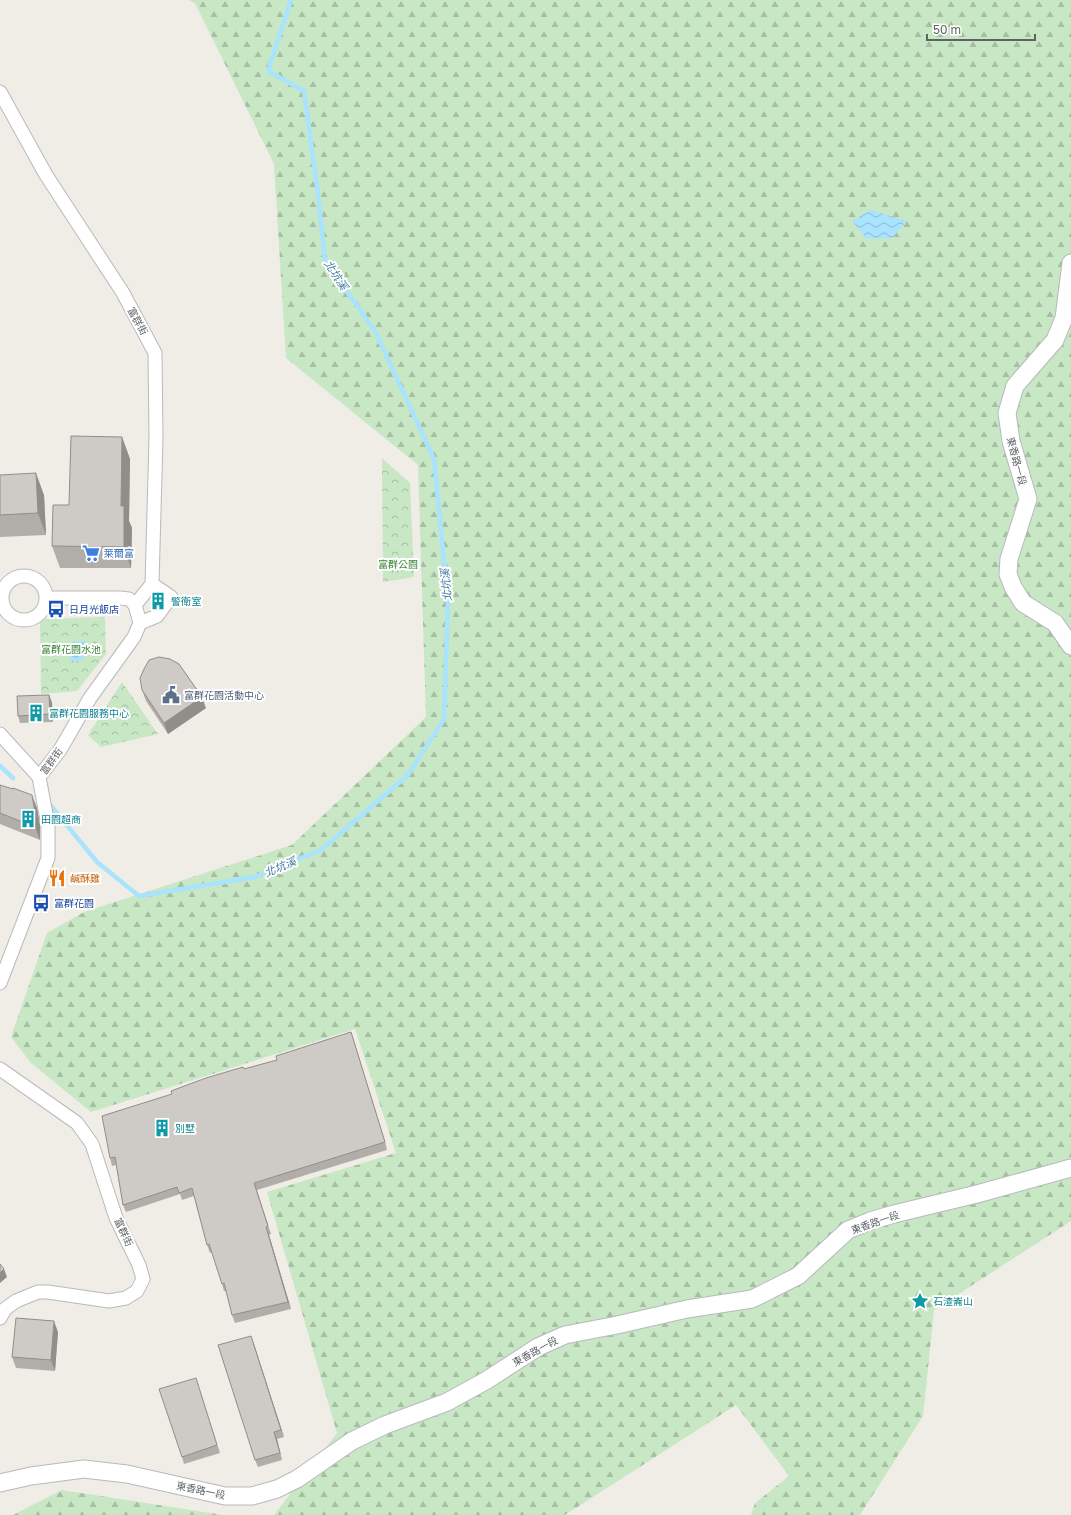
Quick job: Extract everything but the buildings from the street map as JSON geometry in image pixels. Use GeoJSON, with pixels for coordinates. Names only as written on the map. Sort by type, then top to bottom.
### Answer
{"type":"FeatureCollection","features":[{"type":"Feature","properties":{"kind":"street","name":"富群街"},"geometry":{"type":"LineString","coordinates":[[0,92],[46,175],[123,293],[155,353],[156,438],[152,584]]}},
{"type":"Feature","properties":{"kind":"street","name":"東香路一段"},"geometry":{"type":"LineString","coordinates":[[1071,263],[1064,318],[1055,340],[1015,386],[1007,413],[1011,442],[1028,500],[1009,559],[1008,574],[1012,587],[1023,604],[1055,623],[1071,646]]}},
{"type":"Feature","properties":{"kind":"street"},"geometry":{"type":"LineString","coordinates":[[46,598],[129,599],[136,605],[140,623],[157,616],[171,596],[152,584],[136,605]]}},
{"type":"Feature","properties":{"kind":"street","name":"富群街"},"geometry":{"type":"LineString","coordinates":[[0,983],[48,858],[48,825],[39,777],[60,750],[90,698],[134,637],[140,623]]}},
{"type":"Feature","properties":{"kind":"street"},"geometry":{"type":"LineString","coordinates":[[0,734],[39,777]]}},
{"type":"Feature","properties":{"kind":"street","name":"富群街"},"geometry":{"type":"LineString","coordinates":[[0,1069],[77,1123],[92,1144],[116,1218],[139,1265],[143,1279],[137,1291],[126,1298],[108,1301],[48,1292],[38,1292],[16,1301],[5,1309],[0,1318]]}},
{"type":"Feature","properties":{"kind":"street","name":"東香路一段"},"geometry":{"type":"LineString","coordinates":[[0,1483],[31,1476],[84,1469],[127,1474],[225,1496],[252,1496],[276,1489],[297,1479],[352,1441],[385,1425],[447,1402],[487,1380],[538,1347],[566,1335],[687,1309],[752,1299],[798,1276],[848,1230],[862,1224],[894,1214],[977,1194],[1071,1168]]}},
{"type":"Feature","properties":{"kind":"green space"},"geometry":{"type":"Polygon","coordinates":[[[189,0],[1071,0],[1071,1221],[934,1310],[923,1416],[860,1515],[751,1515],[755,1503],[789,1476],[736,1405],[565,1515],[274,1515],[337,1433],[267,1192],[396,1153],[355,1029],[91,1112],[31,1063],[11,1037],[47,933],[84,912],[292,845],[426,717],[418,465],[286,358],[274,164],[195,3],[189,0]]]}},
{"type":"Feature","properties":{"kind":"green space","name":"富群公園"},"geometry":{"type":"Polygon","coordinates":[[[382,458],[410,483],[414,577],[383,582],[382,458]]]}},
{"type":"Feature","properties":{"kind":"green space","name":"富群花園水池"},"geometry":{"type":"Polygon","coordinates":[[[105,617],[106,654],[77,691],[41,694],[40,619],[105,617]]]}},
{"type":"Feature","properties":{"kind":"green space"},"geometry":{"type":"Polygon","coordinates":[[[122,682],[158,734],[101,747],[88,735],[122,682]]]}},
{"type":"Feature","properties":{"kind":"green space"},"geometry":{"type":"Polygon","coordinates":[[[62,1490],[223,1515],[13,1515],[62,1490]]]}},
{"type":"Feature","properties":{"kind":"water"},"geometry":{"type":"Polygon","coordinates":[[[870,210],[907,221],[892,238],[867,239],[852,221],[870,210]]]}},
{"type":"Feature","properties":{"kind":"water"},"geometry":{"type":"Polygon","coordinates":[[[76,641],[84,641],[88,645],[90,652],[76,662],[71,660],[69,651],[71,645],[76,641]]]}},
{"type":"Feature","properties":{"kind":"waterway","name":"北坑溪"},"geometry":{"type":"LineString","coordinates":[[47,801],[97,862],[139,896],[255,877],[321,850],[408,775],[444,719],[448,602],[434,459],[375,331],[325,261],[318,194],[304,91],[268,71],[291,0]]}},
{"type":"Feature","properties":{"kind":"waterway","name":"北坑溪"},"geometry":{"type":"LineString","coordinates":[[0,766],[13,778]]}},
{"type":"Feature","properties":{"kind":"place","name":"萊爾富"},"geometry":{"type":"Point","coordinates":[91,553]}},
{"type":"Feature","properties":{"kind":"place","name":"警衛室"},"geometry":{"type":"Point","coordinates":[158,601]}},
{"type":"Feature","properties":{"kind":"place","name":"日月光飯店"},"geometry":{"type":"Point","coordinates":[56,609]}},
{"type":"Feature","properties":{"kind":"place","name":"富群花園活動中心"},"geometry":{"type":"Point","coordinates":[171,695]}},
{"type":"Feature","properties":{"kind":"place","name":"富群花園服務中心"},"geometry":{"type":"Point","coordinates":[36,713]}},
{"type":"Feature","properties":{"kind":"place","name":"田園超商"},"geometry":{"type":"Point","coordinates":[28,819]}},
{"type":"Feature","properties":{"kind":"place","name":"鹹酥雞"},"geometry":{"type":"Point","coordinates":[57,878]}},
{"type":"Feature","properties":{"kind":"place","name":"富群花園"},"geometry":{"type":"Point","coordinates":[41,903]}},
{"type":"Feature","properties":{"kind":"place","name":"別墅"},"geometry":{"type":"Point","coordinates":[162,1128]}},
{"type":"Feature","properties":{"kind":"place","name":"石渣崙山"},"geometry":{"type":"Point","coordinates":[920,1301]}}]}
